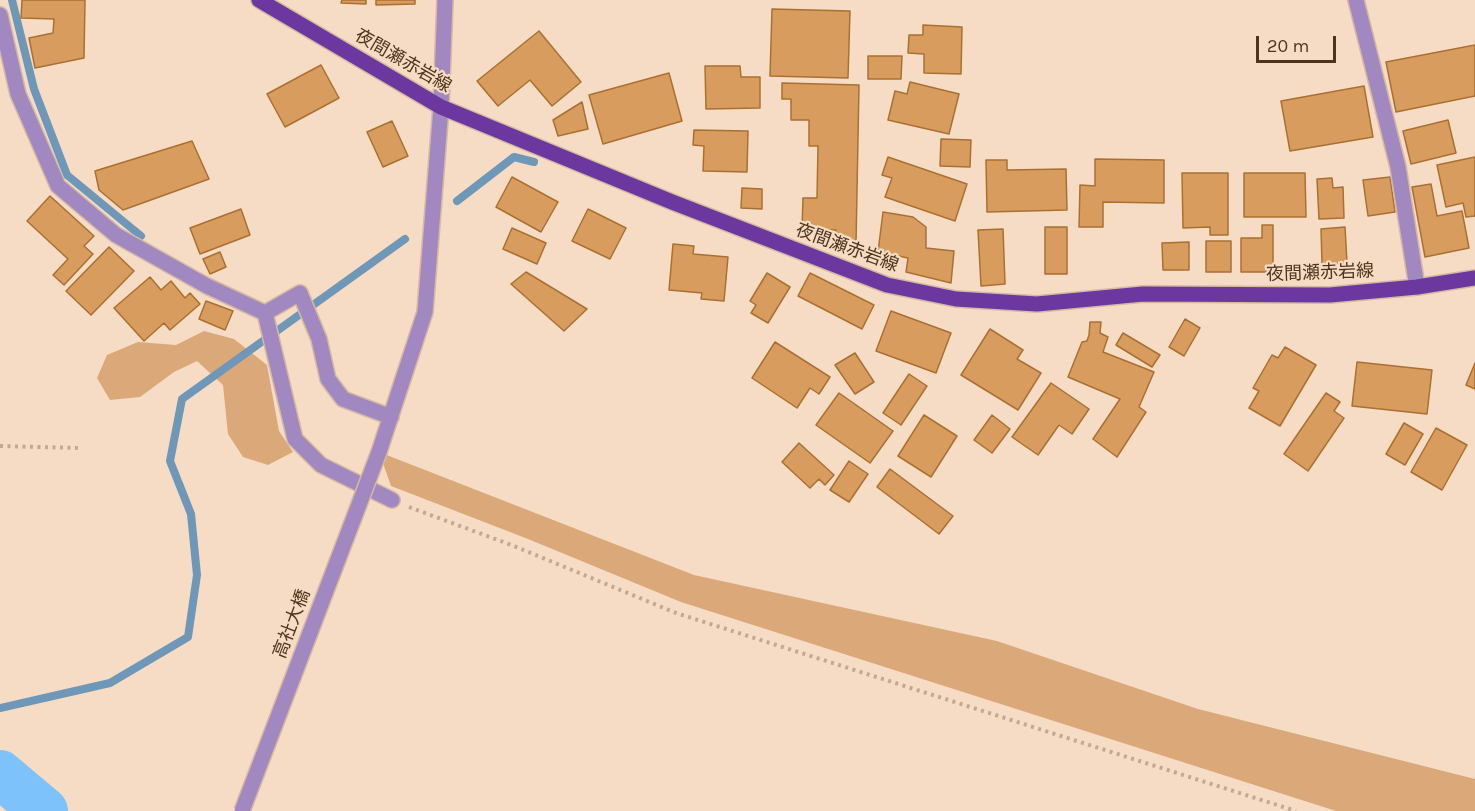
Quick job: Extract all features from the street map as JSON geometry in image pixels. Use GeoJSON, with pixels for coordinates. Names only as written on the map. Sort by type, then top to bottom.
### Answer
{"type":"FeatureCollection","features":[{"type":"Feature","properties":{"kind":"main road","name":"夜間瀬赤岩線"},"geometry":{"type":"LineString","coordinates":[[259,0],[441,107],[683,206],[887,285],[956,299],[1037,304],[1143,294],[1330,295],[1475,278]]}},
{"type":"Feature","properties":{"kind":"street","name":"高社大橋"},"geometry":{"type":"LineString","coordinates":[[242,811],[379,452],[425,312],[441,107],[446,0]]}},
{"type":"Feature","properties":{"kind":"street"},"geometry":{"type":"LineString","coordinates":[[1356,0],[1398,167],[1417,286]]}},
{"type":"Feature","properties":{"kind":"street"},"geometry":{"type":"LineString","coordinates":[[0,15],[18,94],[58,186],[116,235],[207,286],[265,313]]}},
{"type":"Feature","properties":{"kind":"street"},"geometry":{"type":"LineString","coordinates":[[265,313],[300,293],[318,339],[328,379],[343,399],[391,417]]}},
{"type":"Feature","properties":{"kind":"street"},"geometry":{"type":"LineString","coordinates":[[265,313],[295,439],[321,465],[392,500]]}},
{"type":"Feature","properties":{"kind":"path"},"geometry":{"type":"LineString","coordinates":[[0,446],[80,448]]}},
{"type":"Feature","properties":{"kind":"path"},"geometry":{"type":"LineString","coordinates":[[392,500],[514,546],[676,613],[1296,811]]}},
{"type":"Feature","properties":{"kind":"shaded area"},"geometry":{"type":"Polygon","coordinates":[[[204,331],[234,339],[267,365],[279,431],[293,452],[268,465],[243,457],[228,434],[223,385],[197,361],[174,372],[140,397],[110,400],[97,378],[107,355],[138,342],[176,345],[204,331]]]}},
{"type":"Feature","properties":{"kind":"shaded area"},"geometry":{"type":"Polygon","coordinates":[[[379,452],[694,575],[997,641],[1198,709],[1475,779],[1475,811],[1336,811],[681,602],[391,486],[379,452]]]}},
{"type":"Feature","properties":{"kind":"building"},"geometry":{"type":"Polygon","coordinates":[[[22,0],[85,0],[84,58],[35,68],[29,38],[53,33],[54,19],[21,18],[22,0]]]}},
{"type":"Feature","properties":{"kind":"building"},"geometry":{"type":"Polygon","coordinates":[[[342,0],[366,0],[366,4],[341,3],[342,0]]]}},
{"type":"Feature","properties":{"kind":"building"},"geometry":{"type":"Polygon","coordinates":[[[376,0],[415,0],[415,4],[376,5],[376,0]]]}},
{"type":"Feature","properties":{"kind":"building"},"geometry":{"type":"Polygon","coordinates":[[[772,9],[850,11],[848,78],[770,76],[772,9]]]}},
{"type":"Feature","properties":{"kind":"building"},"geometry":{"type":"Polygon","coordinates":[[[923,25],[962,27],[961,74],[924,73],[924,54],[908,53],[909,35],[923,35],[923,25]]]}},
{"type":"Feature","properties":{"kind":"building"},"geometry":{"type":"Polygon","coordinates":[[[539,31],[581,82],[552,106],[530,80],[498,106],[477,81],[539,31]]]}},
{"type":"Feature","properties":{"kind":"building"},"geometry":{"type":"Polygon","coordinates":[[[1475,45],[1475,96],[1396,112],[1386,62],[1475,45]]]}},
{"type":"Feature","properties":{"kind":"building"},"geometry":{"type":"Polygon","coordinates":[[[868,56],[902,56],[901,79],[868,79],[868,56]]]}},
{"type":"Feature","properties":{"kind":"building"},"geometry":{"type":"Polygon","coordinates":[[[321,65],[339,98],[285,127],[267,94],[321,65]]]}},
{"type":"Feature","properties":{"kind":"building"},"geometry":{"type":"Polygon","coordinates":[[[705,66],[740,66],[741,77],[760,77],[760,108],[706,109],[705,66]]]}},
{"type":"Feature","properties":{"kind":"building"},"geometry":{"type":"Polygon","coordinates":[[[669,73],[682,121],[603,144],[589,95],[669,73]]]}},
{"type":"Feature","properties":{"kind":"building"},"geometry":{"type":"Polygon","coordinates":[[[910,82],[959,94],[949,134],[888,120],[895,91],[907,94],[910,82]]]}},
{"type":"Feature","properties":{"kind":"building"},"geometry":{"type":"Polygon","coordinates":[[[782,83],[859,85],[856,244],[835,244],[836,230],[802,229],[803,198],[817,198],[818,146],[809,146],[809,120],[791,120],[791,99],[782,99],[782,83]]]}},
{"type":"Feature","properties":{"kind":"building"},"geometry":{"type":"Polygon","coordinates":[[[1364,86],[1373,137],[1290,151],[1281,101],[1364,86]]]}},
{"type":"Feature","properties":{"kind":"building"},"geometry":{"type":"Polygon","coordinates":[[[582,102],[588,129],[558,136],[553,120],[582,102]]]}},
{"type":"Feature","properties":{"kind":"building"},"geometry":{"type":"Polygon","coordinates":[[[1448,120],[1456,153],[1411,164],[1403,131],[1448,120]]]}},
{"type":"Feature","properties":{"kind":"building"},"geometry":{"type":"Polygon","coordinates":[[[392,121],[408,156],[383,167],[367,132],[392,121]]]}},
{"type":"Feature","properties":{"kind":"building"},"geometry":{"type":"Polygon","coordinates":[[[694,130],[748,131],[747,172],[703,171],[704,146],[693,145],[694,130]]]}},
{"type":"Feature","properties":{"kind":"building"},"geometry":{"type":"Polygon","coordinates":[[[941,139],[971,140],[970,167],[940,166],[941,139]]]}},
{"type":"Feature","properties":{"kind":"building"},"geometry":{"type":"Polygon","coordinates":[[[192,141],[209,179],[123,210],[99,190],[95,171],[192,141]]]}},
{"type":"Feature","properties":{"kind":"building"},"geometry":{"type":"Polygon","coordinates":[[[888,157],[967,184],[955,221],[885,197],[892,178],[882,175],[888,157]]]}},
{"type":"Feature","properties":{"kind":"building"},"geometry":{"type":"Polygon","coordinates":[[[1475,157],[1475,216],[1466,217],[1463,203],[1446,207],[1437,165],[1475,157]]]}},
{"type":"Feature","properties":{"kind":"building"},"geometry":{"type":"Polygon","coordinates":[[[1095,159],[1164,160],[1164,203],[1103,202],[1103,227],[1079,227],[1080,185],[1095,186],[1095,159]]]}},
{"type":"Feature","properties":{"kind":"building"},"geometry":{"type":"Polygon","coordinates":[[[986,160],[1007,160],[1007,170],[1066,169],[1067,210],[987,212],[986,160]]]}},
{"type":"Feature","properties":{"kind":"building"},"geometry":{"type":"Polygon","coordinates":[[[1182,173],[1228,173],[1228,235],[1210,235],[1210,227],[1183,228],[1182,173]]]}},
{"type":"Feature","properties":{"kind":"building"},"geometry":{"type":"Polygon","coordinates":[[[1244,173],[1305,173],[1306,217],[1244,217],[1244,173]]]}},
{"type":"Feature","properties":{"kind":"building"},"geometry":{"type":"Polygon","coordinates":[[[512,177],[558,202],[541,232],[496,207],[512,177]]]}},
{"type":"Feature","properties":{"kind":"building"},"geometry":{"type":"Polygon","coordinates":[[[1390,177],[1395,212],[1368,216],[1363,180],[1390,177]]]}},
{"type":"Feature","properties":{"kind":"building"},"geometry":{"type":"Polygon","coordinates":[[[1332,178],[1333,188],[1343,187],[1344,218],[1319,219],[1317,179],[1332,178]]]}},
{"type":"Feature","properties":{"kind":"building"},"geometry":{"type":"Polygon","coordinates":[[[1431,184],[1437,216],[1462,211],[1469,248],[1425,257],[1412,187],[1431,184]]]}},
{"type":"Feature","properties":{"kind":"building"},"geometry":{"type":"Polygon","coordinates":[[[742,188],[762,189],[762,209],[741,208],[742,188]]]}},
{"type":"Feature","properties":{"kind":"building"},"geometry":{"type":"Polygon","coordinates":[[[50,196],[94,236],[84,246],[93,254],[64,285],[53,275],[68,259],[27,221],[50,196]]]}},
{"type":"Feature","properties":{"kind":"building"},"geometry":{"type":"Polygon","coordinates":[[[241,209],[250,235],[200,254],[190,228],[241,209]]]}},
{"type":"Feature","properties":{"kind":"building"},"geometry":{"type":"Polygon","coordinates":[[[588,209],[626,228],[610,259],[572,241],[588,209]]]}},
{"type":"Feature","properties":{"kind":"building"},"geometry":{"type":"Polygon","coordinates":[[[883,212],[913,217],[926,227],[926,248],[954,251],[951,283],[906,272],[908,258],[878,252],[883,212]]]}},
{"type":"Feature","properties":{"kind":"building"},"geometry":{"type":"Polygon","coordinates":[[[1262,225],[1273,225],[1273,272],[1241,272],[1241,238],[1262,238],[1262,225]]]}},
{"type":"Feature","properties":{"kind":"building"},"geometry":{"type":"Polygon","coordinates":[[[1045,227],[1067,227],[1067,274],[1045,274],[1045,227]]]}},
{"type":"Feature","properties":{"kind":"building"},"geometry":{"type":"Polygon","coordinates":[[[1345,227],[1347,263],[1322,264],[1321,229],[1345,227]]]}},
{"type":"Feature","properties":{"kind":"building"},"geometry":{"type":"Polygon","coordinates":[[[512,228],[546,243],[537,264],[503,249],[512,228]]]}},
{"type":"Feature","properties":{"kind":"building"},"geometry":{"type":"Polygon","coordinates":[[[1003,229],[1005,284],[981,286],[978,230],[1003,229]]]}},
{"type":"Feature","properties":{"kind":"building"},"geometry":{"type":"Polygon","coordinates":[[[1206,241],[1231,241],[1231,272],[1206,272],[1206,241]]]}},
{"type":"Feature","properties":{"kind":"building"},"geometry":{"type":"Polygon","coordinates":[[[1189,242],[1189,270],[1163,270],[1162,243],[1189,242]]]}},
{"type":"Feature","properties":{"kind":"building"},"geometry":{"type":"Polygon","coordinates":[[[673,244],[694,246],[693,254],[728,257],[724,301],[701,299],[702,293],[669,290],[673,244]]]}},
{"type":"Feature","properties":{"kind":"building"},"geometry":{"type":"Polygon","coordinates":[[[109,247],[134,271],[91,315],[66,291],[109,247]]]}},
{"type":"Feature","properties":{"kind":"building"},"geometry":{"type":"Polygon","coordinates":[[[220,252],[226,267],[210,274],[203,259],[220,252]]]}},
{"type":"Feature","properties":{"kind":"building"},"geometry":{"type":"Polygon","coordinates":[[[526,272],[587,309],[564,331],[511,284],[526,272]]]}},
{"type":"Feature","properties":{"kind":"building"},"geometry":{"type":"Polygon","coordinates":[[[767,273],[790,287],[768,323],[751,313],[756,305],[750,301],[767,273]]]}},
{"type":"Feature","properties":{"kind":"building"},"geometry":{"type":"Polygon","coordinates":[[[810,273],[874,305],[862,329],[798,296],[810,273]]]}},
{"type":"Feature","properties":{"kind":"building"},"geometry":{"type":"Polygon","coordinates":[[[150,277],[161,290],[171,281],[185,298],[190,293],[200,304],[170,330],[164,323],[144,341],[114,308],[150,277]]]}},
{"type":"Feature","properties":{"kind":"building"},"geometry":{"type":"Polygon","coordinates":[[[206,301],[233,311],[225,330],[199,319],[206,301]]]}},
{"type":"Feature","properties":{"kind":"building"},"geometry":{"type":"Polygon","coordinates":[[[891,311],[951,333],[936,373],[876,351],[891,311]]]}},
{"type":"Feature","properties":{"kind":"building"},"geometry":{"type":"Polygon","coordinates":[[[1185,319],[1200,328],[1184,356],[1169,347],[1185,319]]]}},
{"type":"Feature","properties":{"kind":"building"},"geometry":{"type":"Polygon","coordinates":[[[1090,322],[1101,322],[1100,333],[1108,337],[1103,352],[1154,372],[1139,407],[1146,412],[1117,457],[1093,439],[1120,399],[1068,377],[1082,342],[1087,341],[1090,322]]]}},
{"type":"Feature","properties":{"kind":"building"},"geometry":{"type":"Polygon","coordinates":[[[990,329],[1023,350],[1017,359],[1041,373],[1018,410],[961,375],[990,329]]]}},
{"type":"Feature","properties":{"kind":"building"},"geometry":{"type":"Polygon","coordinates":[[[1123,333],[1160,355],[1152,367],[1116,345],[1123,333]]]}},
{"type":"Feature","properties":{"kind":"building"},"geometry":{"type":"Polygon","coordinates":[[[775,342],[830,377],[819,394],[810,388],[797,408],[752,378],[775,342]]]}},
{"type":"Feature","properties":{"kind":"building"},"geometry":{"type":"Polygon","coordinates":[[[1285,347],[1316,365],[1280,426],[1249,408],[1259,391],[1253,388],[1272,355],[1278,358],[1285,347]]]}},
{"type":"Feature","properties":{"kind":"building"},"geometry":{"type":"Polygon","coordinates":[[[855,353],[874,382],[855,394],[835,365],[855,353]]]}},
{"type":"Feature","properties":{"kind":"building"},"geometry":{"type":"Polygon","coordinates":[[[1357,362],[1432,370],[1427,414],[1352,406],[1357,362]]]}},
{"type":"Feature","properties":{"kind":"building"},"geometry":{"type":"Polygon","coordinates":[[[1475,363],[1475,389],[1466,385],[1475,363]]]}},
{"type":"Feature","properties":{"kind":"building"},"geometry":{"type":"Polygon","coordinates":[[[909,374],[927,386],[901,425],[883,413],[909,374]]]}},
{"type":"Feature","properties":{"kind":"building"},"geometry":{"type":"Polygon","coordinates":[[[1051,383],[1089,409],[1072,434],[1059,425],[1038,455],[1012,437],[1051,383]]]}},
{"type":"Feature","properties":{"kind":"building"},"geometry":{"type":"Polygon","coordinates":[[[839,393],[893,431],[870,463],[816,425],[839,393]]]}},
{"type":"Feature","properties":{"kind":"building"},"geometry":{"type":"Polygon","coordinates":[[[1326,393],[1340,402],[1334,411],[1344,418],[1308,471],[1284,454],[1326,393]]]}},
{"type":"Feature","properties":{"kind":"building"},"geometry":{"type":"Polygon","coordinates":[[[924,415],[957,436],[931,477],[898,456],[924,415]]]}},
{"type":"Feature","properties":{"kind":"building"},"geometry":{"type":"Polygon","coordinates":[[[992,415],[1010,429],[992,453],[974,440],[992,415]]]}},
{"type":"Feature","properties":{"kind":"building"},"geometry":{"type":"Polygon","coordinates":[[[1404,423],[1423,434],[1405,465],[1386,454],[1404,423]]]}},
{"type":"Feature","properties":{"kind":"building"},"geometry":{"type":"Polygon","coordinates":[[[1436,428],[1467,445],[1442,490],[1411,472],[1436,428]]]}},
{"type":"Feature","properties":{"kind":"building"},"geometry":{"type":"Polygon","coordinates":[[[799,443],[834,475],[825,485],[819,479],[810,488],[782,462],[799,443]]]}},
{"type":"Feature","properties":{"kind":"building"},"geometry":{"type":"Polygon","coordinates":[[[849,461],[868,474],[849,502],[830,490],[849,461]]]}},
{"type":"Feature","properties":{"kind":"building"},"geometry":{"type":"Polygon","coordinates":[[[890,469],[953,516],[939,534],[877,487],[890,469]]]}},
{"type":"Feature","properties":{"kind":"waterway"},"geometry":{"type":"LineString","coordinates":[[12,0],[34,89],[67,175],[141,236]]}},
{"type":"Feature","properties":{"kind":"waterway"},"geometry":{"type":"LineString","coordinates":[[457,201],[514,157],[534,162]]}},
{"type":"Feature","properties":{"kind":"waterway"},"geometry":{"type":"LineString","coordinates":[[0,708],[110,683],[188,637],[197,575],[191,514],[170,461],[182,399],[405,239]]}},
{"type":"Feature","properties":{"kind":"waterway"},"geometry":{"type":"LineString","coordinates":[[0,774],[44,811]]}}]}
